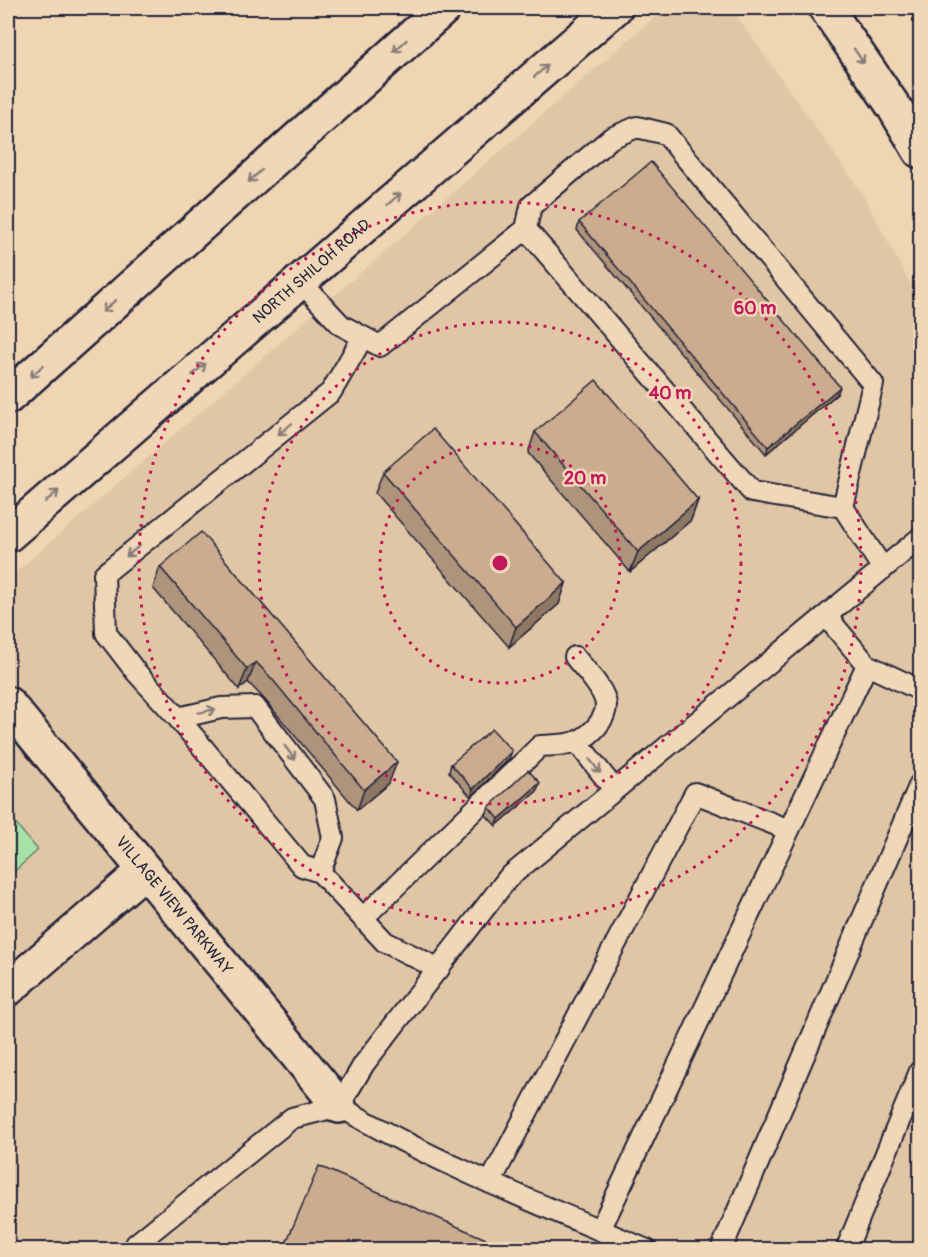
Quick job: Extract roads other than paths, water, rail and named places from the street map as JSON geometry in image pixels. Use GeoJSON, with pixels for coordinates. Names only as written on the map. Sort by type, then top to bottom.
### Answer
{"type":"FeatureCollection","features":[{"type":"Feature","properties":{"kind":"main road"},"geometry":{"type":"LineString","coordinates":[[8,397],[444,8]]}},
{"type":"Feature","properties":{"kind":"main road","name":"NORTH SHILOH ROAD"},"geometry":{"type":"LineString","coordinates":[[8,535],[615,8]]}},
{"type":"Feature","properties":{"kind":"main road"},"geometry":{"type":"LineString","coordinates":[[826,8],[894,107],[921,151]]}},
{"type":"Feature","properties":{"kind":"main road","name":"VILLAGE VIEW PARKWAY"},"geometry":{"type":"LineString","coordinates":[[8,704],[339,1106]]}},
{"type":"Feature","properties":{"kind":"main road"},"geometry":{"type":"LineString","coordinates":[[8,989],[144,871]]}},
{"type":"Feature","properties":{"kind":"lane"},"geometry":{"type":"LineString","coordinates":[[300,280],[341,325],[380,346],[526,229],[531,206],[611,138],[637,126],[666,134],[873,384],[843,507],[883,569]]}},
{"type":"Feature","properties":{"kind":"lane"},"geometry":{"type":"LineString","coordinates":[[526,229],[752,492],[843,507]]}},
{"type":"Feature","properties":{"kind":"lane"},"geometry":{"type":"LineString","coordinates":[[363,337],[331,392],[104,574],[106,633],[136,672],[178,718],[302,866],[320,872],[385,942],[439,969]]}},
{"type":"Feature","properties":{"kind":"lane"},"geometry":{"type":"LineString","coordinates":[[134,1250],[136,1244],[292,1118],[339,1106],[364,1064],[508,878],[921,538]]}},
{"type":"Feature","properties":{"kind":"lane"},"geometry":{"type":"LineString","coordinates":[[826,616],[867,665],[921,690]]}},
{"type":"Feature","properties":{"kind":"lane"},"geometry":{"type":"LineString","coordinates":[[363,918],[540,746],[577,742],[596,728],[603,717],[606,704],[597,685],[575,657]]}},
{"type":"Feature","properties":{"kind":"lane"},"geometry":{"type":"LineString","coordinates":[[600,1230],[867,665]]}},
{"type":"Feature","properties":{"kind":"lane"},"geometry":{"type":"LineString","coordinates":[[178,718],[221,708],[255,707],[325,799],[333,838],[320,872]]}},
{"type":"Feature","properties":{"kind":"lane"},"geometry":{"type":"LineString","coordinates":[[577,742],[614,789]]}},
{"type":"Feature","properties":{"kind":"lane"},"geometry":{"type":"LineString","coordinates":[[721,1250],[921,784]]}},
{"type":"Feature","properties":{"kind":"lane"},"geometry":{"type":"LineString","coordinates":[[490,1183],[695,793],[789,830]]}},
{"type":"Feature","properties":{"kind":"lane"},"geometry":{"type":"LineString","coordinates":[[846,1250],[921,1071]]}},
{"type":"Feature","properties":{"kind":"lane"},"geometry":{"type":"LineString","coordinates":[[339,1106],[388,1135],[450,1166],[647,1250]]}}]}
